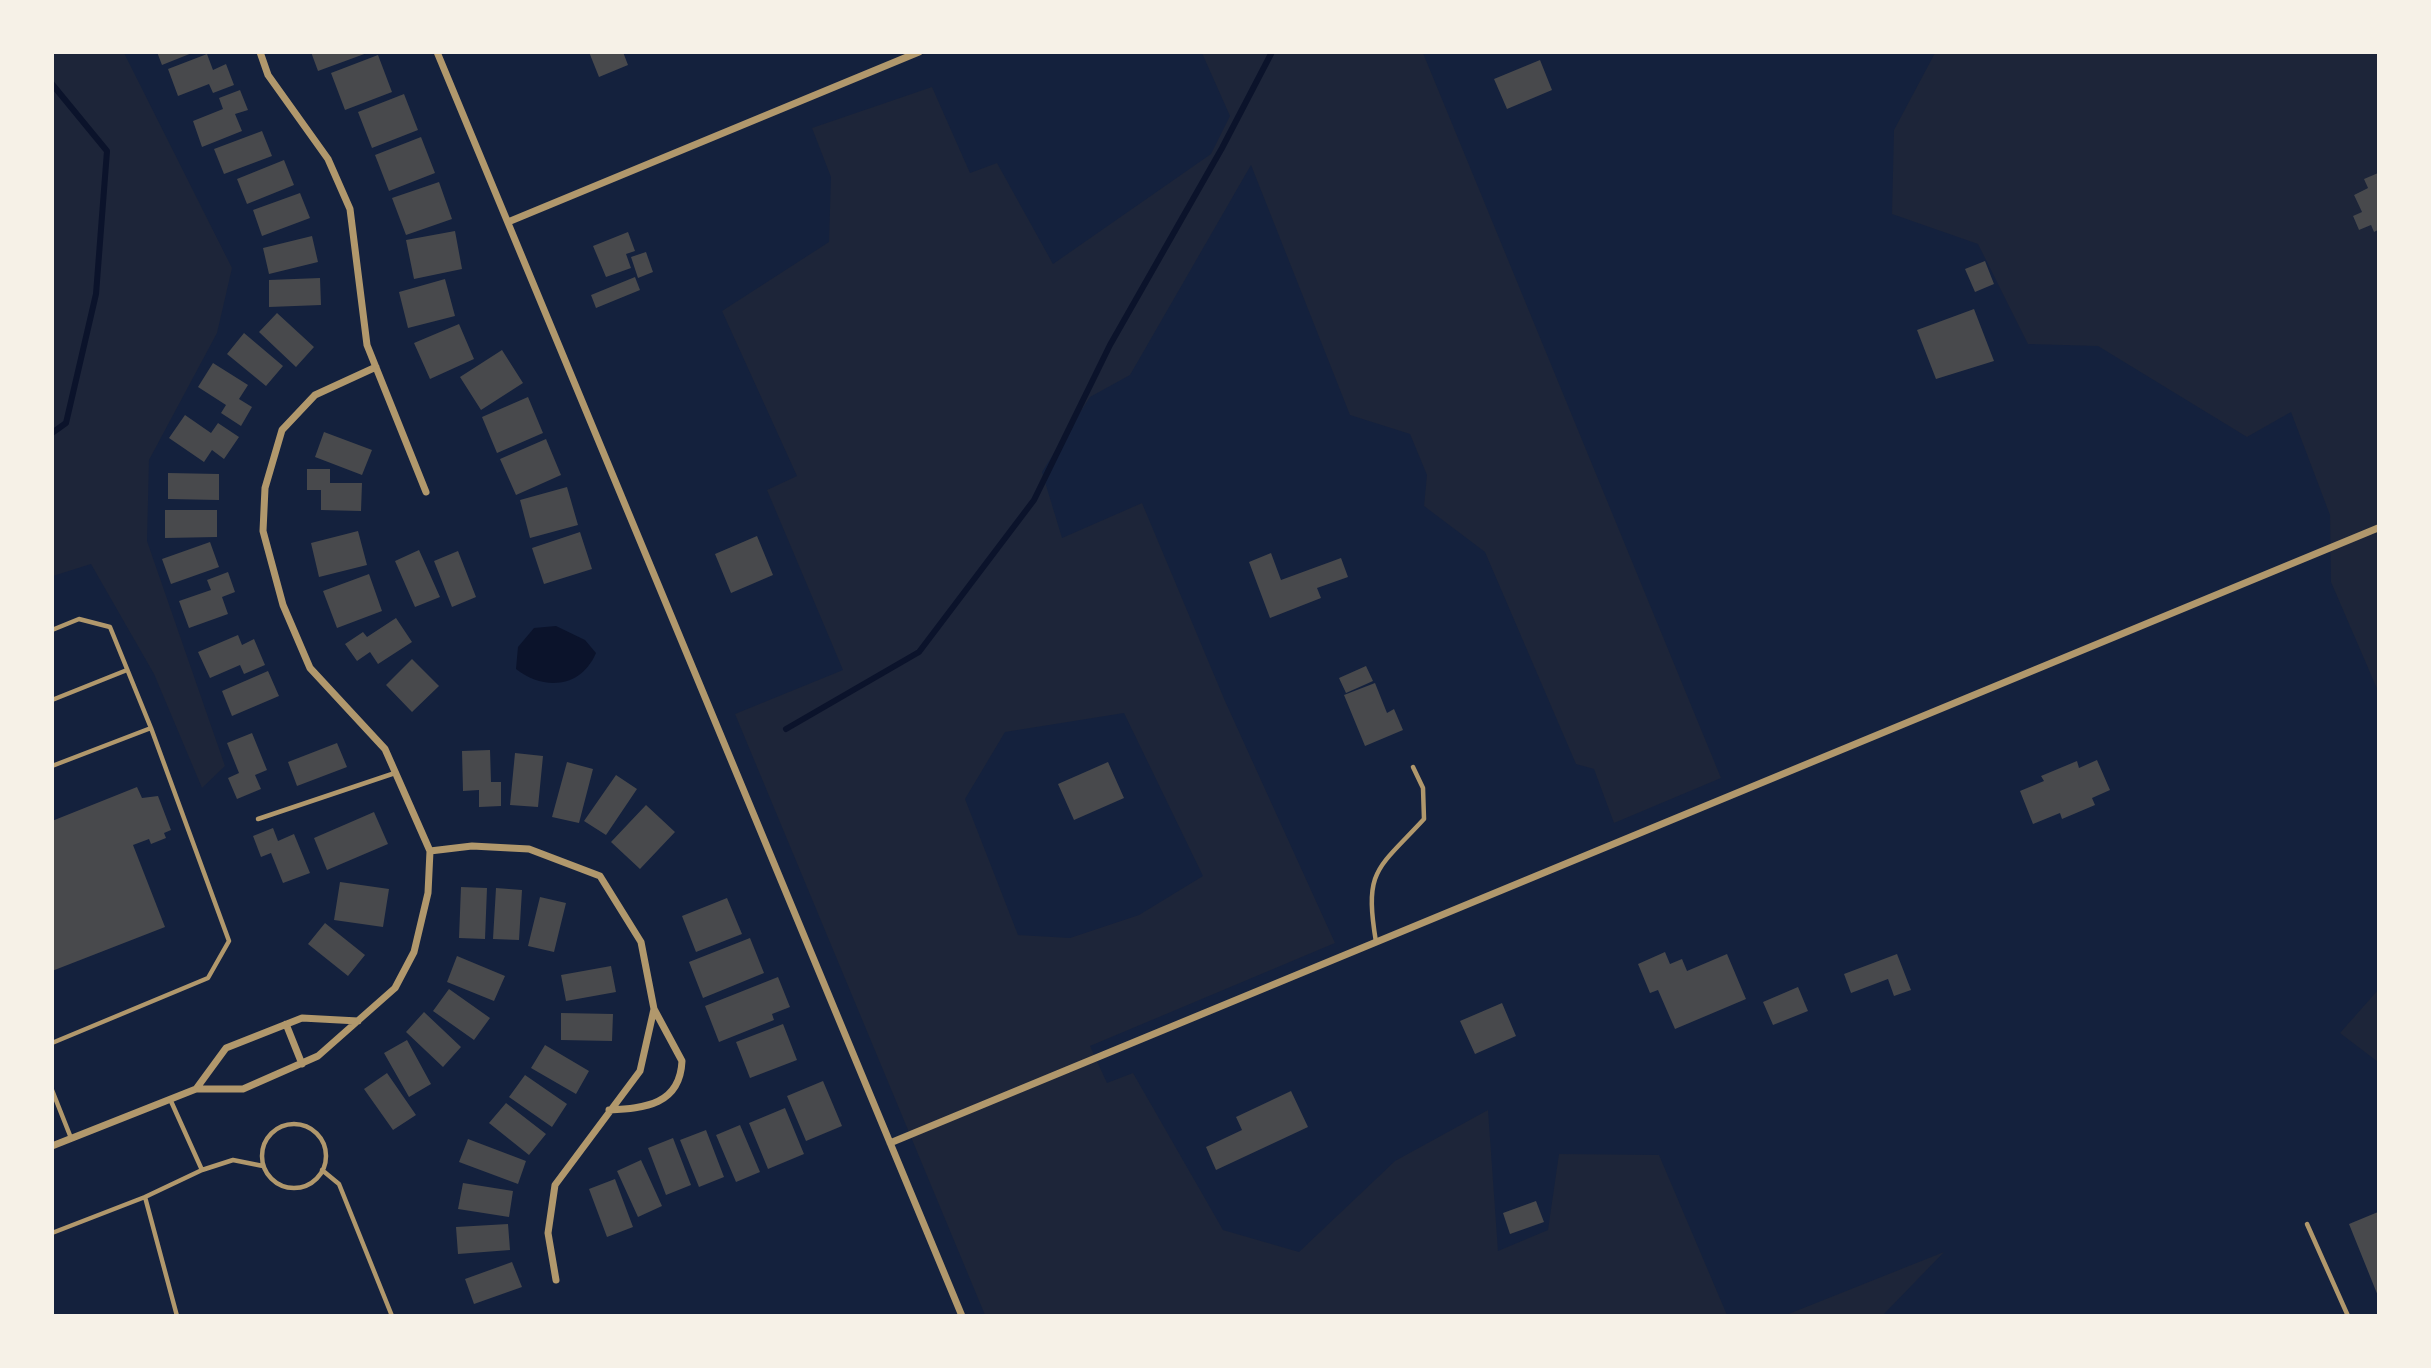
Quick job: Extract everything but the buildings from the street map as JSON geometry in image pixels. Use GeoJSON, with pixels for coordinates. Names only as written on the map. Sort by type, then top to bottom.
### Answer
{"type":"FeatureCollection","features":[{"type":"Feature","properties":{"kind":"street"},"geometry":{"type":"LineString","coordinates":[[260,52],[268,75],[328,159],[350,209],[367,345],[426,492]]}},
{"type":"Feature","properties":{"kind":"street"},"geometry":{"type":"LineString","coordinates":[[437,52],[961,1315]]}},
{"type":"Feature","properties":{"kind":"street"},"geometry":{"type":"LineString","coordinates":[[508,222],[919,52]]}},
{"type":"Feature","properties":{"kind":"street"},"geometry":{"type":"LineString","coordinates":[[52,1146],[196,1089],[243,1089],[318,1056],[395,988],[414,952],[428,893],[430,851],[385,749],[310,668],[283,605],[263,531],[265,488],[282,430],[315,395],[376,367]]}},
{"type":"Feature","properties":{"kind":"street"},"geometry":{"type":"LineString","coordinates":[[890,1143],[2378,528]]}},
{"type":"Feature","properties":{"kind":"street"},"geometry":{"type":"LineString","coordinates":[[430,851],[472,846],[528,849],[600,876],[641,942],[654,1009],[682,1060],[676,1088],[662,1100],[639,1108],[609,1110]]}},
{"type":"Feature","properties":{"kind":"street"},"geometry":{"type":"LineString","coordinates":[[556,1280],[548,1233],[555,1185],[639,1071],[654,1009]]}},
{"type":"Feature","properties":{"kind":"street"},"geometry":{"type":"LineString","coordinates":[[196,1089],[226,1048],[302,1018],[358,1021]]}},
{"type":"Feature","properties":{"kind":"street"},"geometry":{"type":"LineString","coordinates":[[286,1024],[302,1064]]}},
{"type":"Feature","properties":{"kind":"lane"},"geometry":{"type":"LineString","coordinates":[[52,630],[79,619],[110,627],[151,728],[229,941],[208,978],[52,1043]]}},
{"type":"Feature","properties":{"kind":"lane"},"geometry":{"type":"LineString","coordinates":[[52,700],[127,670]]}},
{"type":"Feature","properties":{"kind":"lane"},"geometry":{"type":"LineString","coordinates":[[52,766],[151,728]]}},
{"type":"Feature","properties":{"kind":"lane"},"geometry":{"type":"LineString","coordinates":[[1376,943],[1370,903],[1374,874],[1424,819],[1423,788],[1413,767]]}},
{"type":"Feature","properties":{"kind":"lane"},"geometry":{"type":"LineString","coordinates":[[258,819],[395,773]]}},
{"type":"Feature","properties":{"kind":"lane"},"geometry":{"type":"LineString","coordinates":[[52,1090],[71,1139]]}},
{"type":"Feature","properties":{"kind":"lane"},"geometry":{"type":"LineString","coordinates":[[170,1099],[202,1170]]}},
{"type":"Feature","properties":{"kind":"lane"},"geometry":{"type":"LineString","coordinates":[[296,1125],[306,1127],[321,1140],[326,1160],[323,1170],[307,1185],[297,1188],[276,1183],[263,1166],[264,1146],[276,1130],[296,1125]]}},
{"type":"Feature","properties":{"kind":"lane"},"geometry":{"type":"LineString","coordinates":[[52,1233],[145,1197],[202,1170],[233,1160],[263,1166]]}},
{"type":"Feature","properties":{"kind":"lane"},"geometry":{"type":"LineString","coordinates":[[323,1170],[339,1184],[392,1315]]}},
{"type":"Feature","properties":{"kind":"lane"},"geometry":{"type":"LineString","coordinates":[[145,1197],[177,1315]]}},
{"type":"Feature","properties":{"kind":"lane"},"geometry":{"type":"LineString","coordinates":[[2307,1224],[2348,1315]]}},
{"type":"Feature","properties":{"kind":"shaded area"},"geometry":{"type":"Polygon","coordinates":[[[52,53],[124,53],[232,268],[217,333],[149,460],[147,541],[225,766],[202,788],[154,674],[91,564],[53,576],[52,53]]]}},
{"type":"Feature","properties":{"kind":"shaded area"},"geometry":{"type":"Polygon","coordinates":[[[1202,53],[1423,53],[1721,778],[1614,823],[1594,769],[1576,764],[1485,552],[1424,506],[1427,475],[1410,434],[1350,415],[1251,165],[1130,375],[1090,397],[1042,472],[1062,538],[1142,503],[1225,701],[1335,943],[1090,1046],[1107,1083],[1133,1073],[1223,1230],[1299,1252],[1395,1161],[1488,1110],[1498,1251],[1548,1230],[1559,1154],[1659,1155],[1727,1315],[985,1315],[735,714],[843,670],[767,490],[797,476],[722,311],[829,242],[831,177],[812,128],[932,87],[970,173],[997,163],[1053,264],[1211,154],[1230,116],[1202,53]],[[1124,713],[1005,732],[965,799],[1018,935],[1070,938],[1139,915],[1203,876],[1124,713]]]}},
{"type":"Feature","properties":{"kind":"shaded area"},"geometry":{"type":"Polygon","coordinates":[[[1935,53],[2378,53],[2378,173],[2365,179],[2368,188],[2354,195],[2362,212],[2353,217],[2359,230],[2371,225],[2374,232],[2378,230],[2378,691],[2331,582],[2330,515],[2291,412],[2247,437],[2098,346],[2028,344],[1978,244],[1892,214],[1894,130],[1935,53]]]}},
{"type":"Feature","properties":{"kind":"shaded area"},"geometry":{"type":"Polygon","coordinates":[[[556,626],[585,640],[596,653],[589,665],[571,679],[550,683],[538,681],[516,669],[518,647],[534,628],[556,626]]]}},
{"type":"Feature","properties":{"kind":"shaded area"},"geometry":{"type":"Polygon","coordinates":[[[2378,990],[2378,1062],[2340,1033],[2378,990]]]}},
{"type":"Feature","properties":{"kind":"shaded area"},"geometry":{"type":"Polygon","coordinates":[[[1944,1252],[1883,1315],[1786,1315],[1944,1252]]]}},
{"type":"Feature","properties":{"kind":"waterway"},"geometry":{"type":"LineString","coordinates":[[786,729],[919,652],[1034,500],[1110,345],[1222,148],[1272,52]]}},
{"type":"Feature","properties":{"kind":"waterway"},"geometry":{"type":"LineString","coordinates":[[52,84],[107,151],[96,294],[66,423],[52,433]]}}]}
